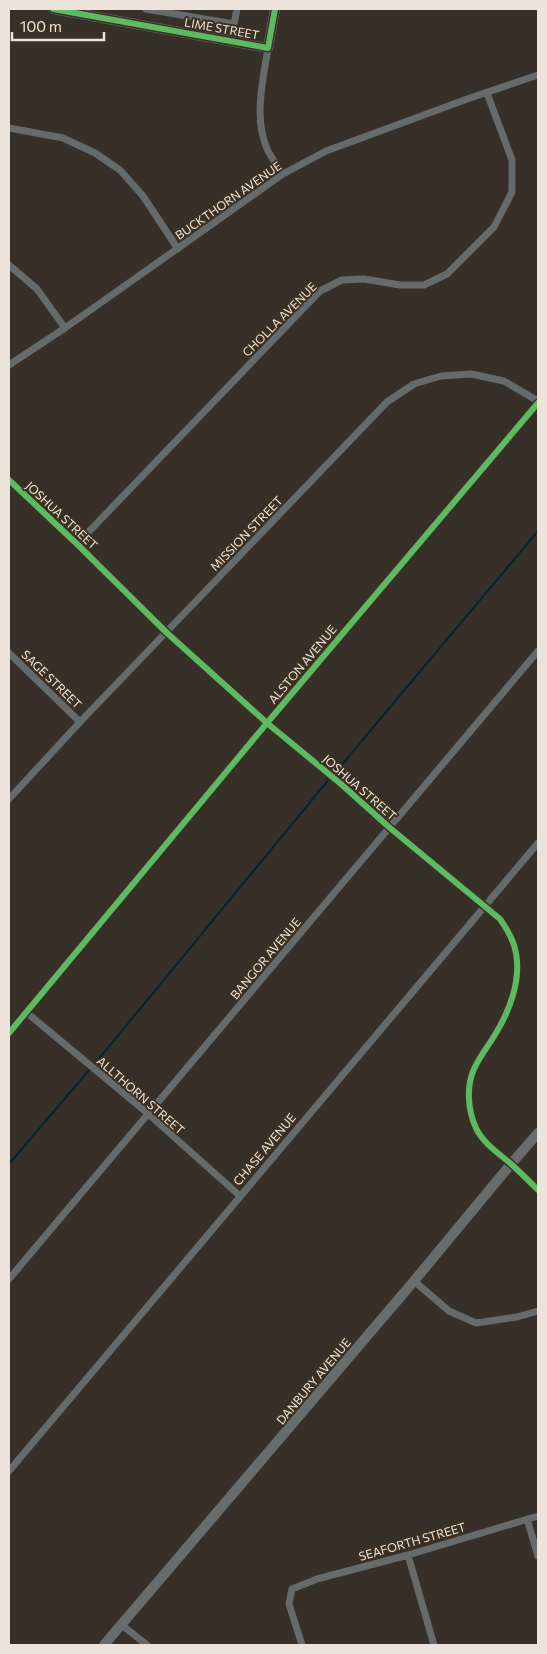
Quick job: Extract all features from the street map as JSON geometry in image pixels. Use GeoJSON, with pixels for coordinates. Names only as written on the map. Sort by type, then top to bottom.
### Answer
{"type":"FeatureCollection","features":[{"type":"Feature","properties":{"kind":"street","name":"LIME STREET"},"geometry":{"type":"LineString","coordinates":[[53,9],[94,12],[268,48]]}},
{"type":"Feature","properties":{"kind":"street"},"geometry":{"type":"LineString","coordinates":[[146,9],[188,12],[234,24],[237,9]]}},
{"type":"Feature","properties":{"kind":"street"},"geometry":{"type":"LineString","coordinates":[[275,9],[260,94],[261,126],[268,150],[283,174]]}},
{"type":"Feature","properties":{"kind":"street","name":"BUCKTHORN AVENUE"},"geometry":{"type":"LineString","coordinates":[[9,365],[65,328],[283,174],[326,151],[538,75]]}},
{"type":"Feature","properties":{"kind":"street","name":"CHOLLA AVENUE"},"geometry":{"type":"LineString","coordinates":[[77,544],[320,291],[342,280],[364,279],[400,285],[424,285],[447,274],[494,227],[512,192],[512,160],[487,93]]}},
{"type":"Feature","properties":{"kind":"street"},"geometry":{"type":"LineString","coordinates":[[9,128],[62,138],[95,153],[120,170],[143,196],[178,249]]}},
{"type":"Feature","properties":{"kind":"street"},"geometry":{"type":"LineString","coordinates":[[9,265],[37,288],[65,328]]}},
{"type":"Feature","properties":{"kind":"street","name":"MISSION STREET"},"geometry":{"type":"LineString","coordinates":[[9,799],[80,722],[387,402],[414,384],[441,376],[471,374],[504,381],[538,402]]}},
{"type":"Feature","properties":{"kind":"street","name":"ALSTON AVENUE"},"geometry":{"type":"LineString","coordinates":[[9,1033],[538,402]]}},
{"type":"Feature","properties":{"kind":"street","name":"JOSHUA STREET"},"geometry":{"type":"LineString","coordinates":[[9,480],[167,632],[267,723],[390,828],[500,918],[511,936],[516,952],[517,970],[508,1012],[474,1069],[470,1084],[469,1101],[477,1130],[493,1150],[538,1190]]}},
{"type":"Feature","properties":{"kind":"street","name":"BANGOR AVENUE"},"geometry":{"type":"LineString","coordinates":[[9,1279],[538,651]]}},
{"type":"Feature","properties":{"kind":"street","name":"SAGE STREET"},"geometry":{"type":"LineString","coordinates":[[9,653],[80,722]]}},
{"type":"Feature","properties":{"kind":"street","name":"CHASE AVENUE"},"geometry":{"type":"LineString","coordinates":[[9,1471],[538,843]]}},
{"type":"Feature","properties":{"kind":"street","name":"ALLTHORN STREET"},"geometry":{"type":"LineString","coordinates":[[26,1012],[144,1111],[240,1196]]}},
{"type":"Feature","properties":{"kind":"street","name":"DANBURY AVENUE"},"geometry":{"type":"LineString","coordinates":[[104,1645],[538,1133]]}},
{"type":"Feature","properties":{"kind":"street"},"geometry":{"type":"LineString","coordinates":[[414,1281],[449,1311],[476,1323],[517,1317],[538,1311]]}},
{"type":"Feature","properties":{"kind":"street","name":"SEAFORTH STREET"},"geometry":{"type":"LineString","coordinates":[[302,1645],[289,1604],[292,1589],[317,1579],[408,1555],[538,1516]]}},
{"type":"Feature","properties":{"kind":"street"},"geometry":{"type":"LineString","coordinates":[[527,1519],[538,1556]]}},
{"type":"Feature","properties":{"kind":"street"},"geometry":{"type":"LineString","coordinates":[[408,1555],[434,1645]]}},
{"type":"Feature","properties":{"kind":"street"},"geometry":{"type":"LineString","coordinates":[[122,1625],[146,1645]]}},
{"type":"Feature","properties":{"kind":"waterway"},"geometry":{"type":"LineString","coordinates":[[334,774],[538,531]]}},
{"type":"Feature","properties":{"kind":"waterway"},"geometry":{"type":"LineString","coordinates":[[93,1066],[330,778]]}},
{"type":"Feature","properties":{"kind":"waterway"},"geometry":{"type":"LineString","coordinates":[[9,1164],[90,1069]]}},
{"type":"Feature","properties":{"kind":"cycle path"},"geometry":{"type":"LineString","coordinates":[[53,9],[268,48],[275,9]]}},
{"type":"Feature","properties":{"kind":"cycle path"},"geometry":{"type":"LineString","coordinates":[[9,1033],[267,723],[538,403]]}},
{"type":"Feature","properties":{"kind":"cycle path"},"geometry":{"type":"LineString","coordinates":[[9,480],[167,633],[267,723],[500,919],[510,935],[515,948],[517,963],[516,984],[506,1015],[471,1076],[469,1091],[470,1107],[473,1121],[483,1138],[538,1190]]}}]}
